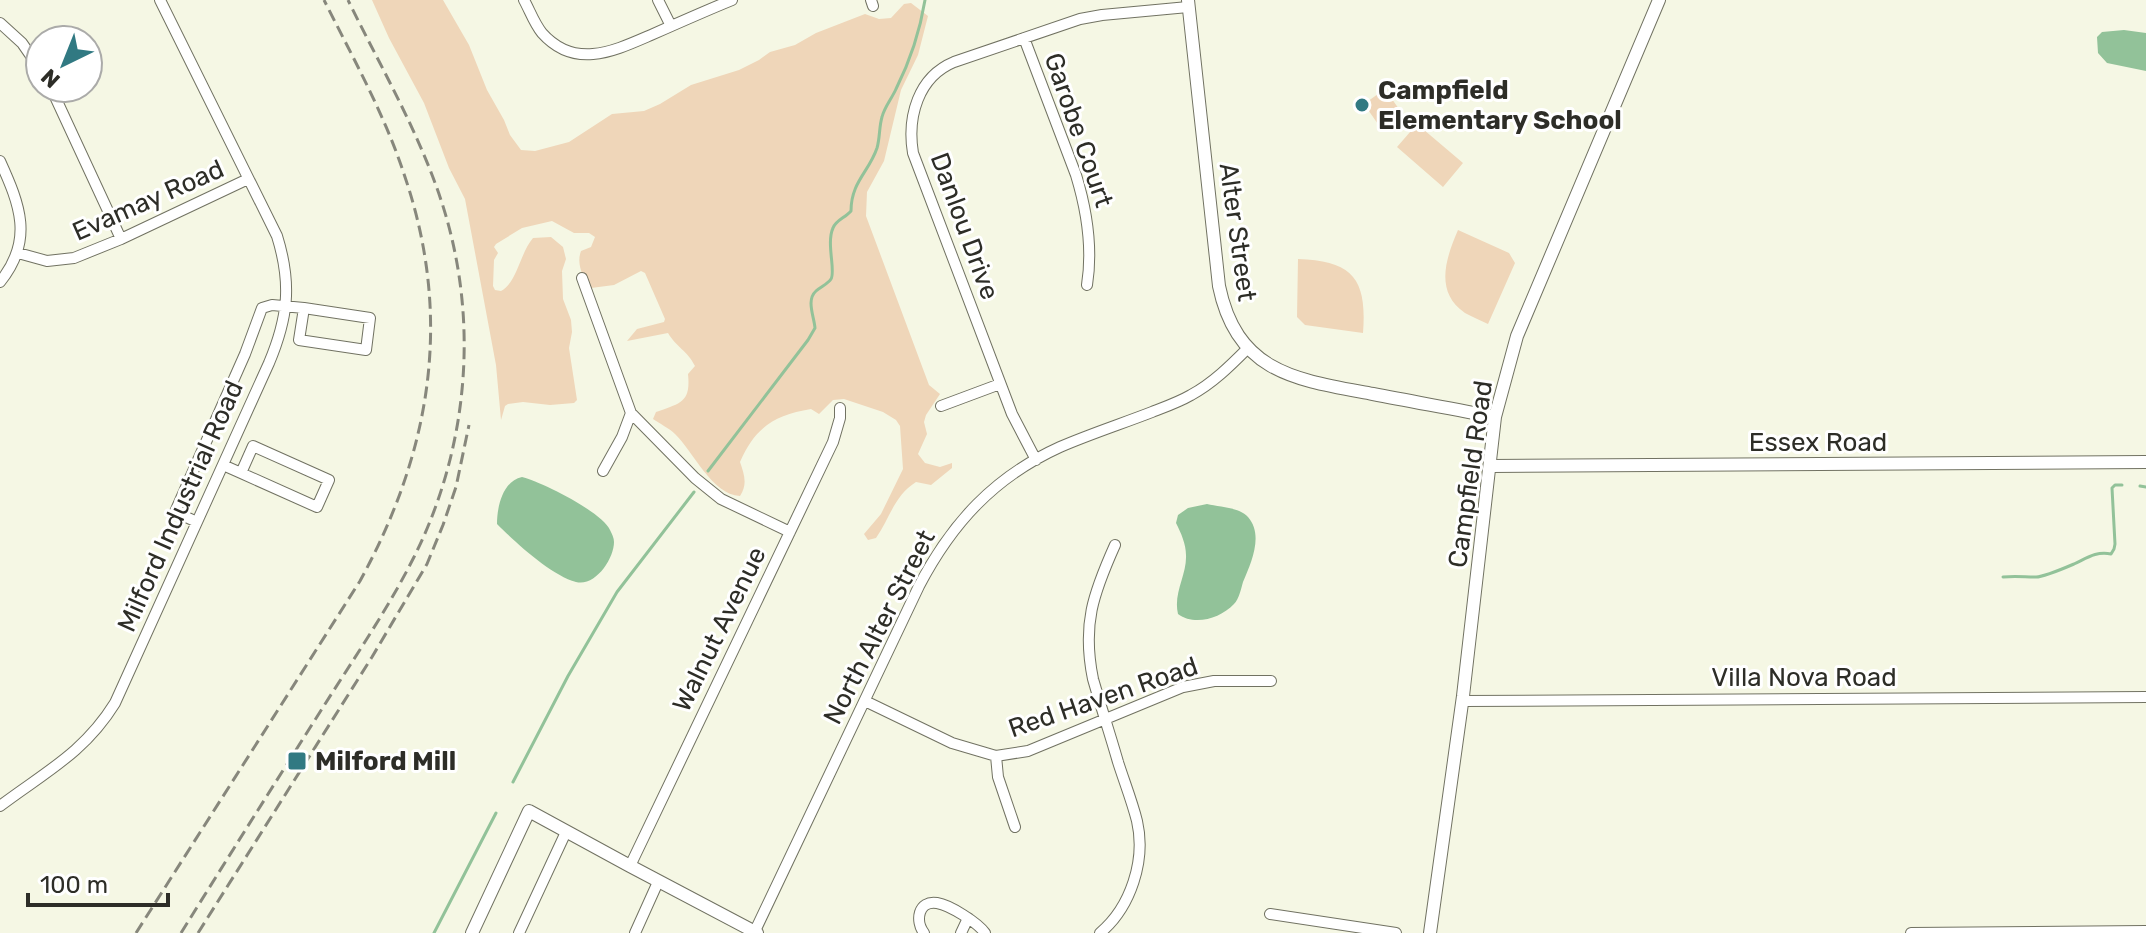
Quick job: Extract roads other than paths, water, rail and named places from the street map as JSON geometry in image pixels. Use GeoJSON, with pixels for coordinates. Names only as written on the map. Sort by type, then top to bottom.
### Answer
{"type":"FeatureCollection","features":[{"type":"Feature","properties":{"kind":"street","name":"Milford Industrial Road"},"geometry":{"type":"LineString","coordinates":[[0,806],[79,749],[105,720],[122,689],[276,346],[287,306],[283,256],[269,219],[160,0]]}},
{"type":"Feature","properties":{"kind":"street"},"geometry":{"type":"LineString","coordinates":[[524,0],[543,34],[566,50],[578,54],[602,54],[615,50],[732,0]]}},
{"type":"Feature","properties":{"kind":"street"},"geometry":{"type":"LineString","coordinates":[[658,0],[671,26]]}},
{"type":"Feature","properties":{"kind":"street","name":"Campfield Road"},"geometry":{"type":"LineString","coordinates":[[1430,933],[1462,701],[1495,417],[1517,336],[1659,0]]}},
{"type":"Feature","properties":{"kind":"street","name":"Alter Street"},"geometry":{"type":"LineString","coordinates":[[1188,4],[1219,286],[1229,319],[1248,348],[1271,366],[1296,378],[1495,417]]}},
{"type":"Feature","properties":{"kind":"street","name":"Danlou Drive"},"geometry":{"type":"LineString","coordinates":[[1036,460],[1012,414],[913,153],[911,128],[923,89],[936,71],[954,62],[1062,24],[1188,4]]}},
{"type":"Feature","properties":{"kind":"street"},"geometry":{"type":"LineString","coordinates":[[0,23],[24,46]]}},
{"type":"Feature","properties":{"kind":"street","name":"Garobe Court"},"geometry":{"type":"LineString","coordinates":[[1024,38],[1083,198],[1090,249],[1087,285]]}},
{"type":"Feature","properties":{"kind":"street"},"geometry":{"type":"LineString","coordinates":[[58,104],[121,239]]}},
{"type":"Feature","properties":{"kind":"street"},"geometry":{"type":"LineString","coordinates":[[0,161],[15,193],[21,237],[18,253],[0,282]]}},
{"type":"Feature","properties":{"kind":"street","name":"Evamay Road"},"geometry":{"type":"LineString","coordinates":[[18,253],[47,261],[74,258],[248,179]]}},
{"type":"Feature","properties":{"kind":"street"},"geometry":{"type":"LineString","coordinates":[[582,278],[631,413],[695,478],[721,499],[790,532]]}},
{"type":"Feature","properties":{"kind":"street"},"geometry":{"type":"LineString","coordinates":[[197,522],[175,512],[245,354],[260,311],[265,306],[287,306],[304,308],[370,318],[366,350],[299,340],[304,308]]}},
{"type":"Feature","properties":{"kind":"street","name":"North Alter Street"},"geometry":{"type":"LineString","coordinates":[[756,933],[919,586],[944,542],[975,505],[994,488],[1036,460],[1189,397],[1225,371],[1248,348]]}},
{"type":"Feature","properties":{"kind":"street"},"geometry":{"type":"LineString","coordinates":[[941,406],[1000,384]]}},
{"type":"Feature","properties":{"kind":"street","name":"Walnut Avenue"},"geometry":{"type":"LineString","coordinates":[[630,866],[833,442],[840,408]]}},
{"type":"Feature","properties":{"kind":"street"},"geometry":{"type":"LineString","coordinates":[[603,471],[631,413]]}},
{"type":"Feature","properties":{"kind":"street"},"geometry":{"type":"LineString","coordinates":[[223,465],[317,507],[329,480],[253,446],[241,473]]}},
{"type":"Feature","properties":{"kind":"street","name":"Essex Road"},"geometry":{"type":"LineString","coordinates":[[1491,466],[2146,462]]}},
{"type":"Feature","properties":{"kind":"street"},"geometry":{"type":"LineString","coordinates":[[1100,933],[1115,918],[1130,890],[1137,866],[1139,839],[1137,822],[1093,679],[1087,641],[1095,590],[1115,545]]}},
{"type":"Feature","properties":{"kind":"street","name":"Red Haven Road"},"geometry":{"type":"LineString","coordinates":[[865,701],[952,743],[996,756],[1028,751],[1104,718],[1198,683],[1271,681]]}},
{"type":"Feature","properties":{"kind":"street","name":"Villa Nova Road"},"geometry":{"type":"LineString","coordinates":[[1462,701],[2146,697]]}},
{"type":"Feature","properties":{"kind":"street"},"geometry":{"type":"LineString","coordinates":[[996,756],[998,777],[1015,827]]}},
{"type":"Feature","properties":{"kind":"street"},"geometry":{"type":"LineString","coordinates":[[472,933],[529,811],[756,933]]}},
{"type":"Feature","properties":{"kind":"street"},"geometry":{"type":"LineString","coordinates":[[519,933],[566,832]]}},
{"type":"Feature","properties":{"kind":"street"},"geometry":{"type":"LineString","coordinates":[[635,933],[658,882]]}},
{"type":"Feature","properties":{"kind":"street"},"geometry":{"type":"LineString","coordinates":[[924,933],[919,926],[919,913],[927,904],[934,902],[968,918],[985,933]]}},
{"type":"Feature","properties":{"kind":"street"},"geometry":{"type":"LineString","coordinates":[[1270,914],[1396,933]]}},
{"type":"Feature","properties":{"kind":"street"},"geometry":{"type":"LineString","coordinates":[[961,933],[968,918]]}},
{"type":"Feature","properties":{"kind":"street"},"geometry":{"type":"LineString","coordinates":[[1911,933],[2146,931]]}},
{"type":"Feature","properties":{"kind":"waterway"},"geometry":{"type":"LineString","coordinates":[[708,471],[815,328],[811,299],[830,281],[832,275],[830,241],[833,228],[851,211],[854,192],[874,156],[883,114],[910,57],[925,0]]}},
{"type":"Feature","properties":{"kind":"waterway"},"geometry":{"type":"LineString","coordinates":[[2003,577],[2039,577],[2101,553],[2111,554],[2115,544],[2112,488],[2122,485]]}},
{"type":"Feature","properties":{"kind":"waterway"},"geometry":{"type":"LineString","coordinates":[[2140,486],[2146,487]]}},
{"type":"Feature","properties":{"kind":"waterway"},"geometry":{"type":"LineString","coordinates":[[513,782],[568,676],[617,592],[694,492]]}},
{"type":"Feature","properties":{"kind":"waterway"},"geometry":{"type":"LineString","coordinates":[[434,933],[496,813]]}},
{"type":"Feature","properties":{"kind":"railway"},"geometry":{"type":"LineString","coordinates":[[136,933],[360,581],[404,483],[418,433],[427,384],[431,333],[428,282],[420,230],[388,131],[324,0]]}},
{"type":"Feature","properties":{"kind":"railway"},"geometry":{"type":"LineString","coordinates":[[181,933],[404,577],[431,518],[455,437],[462,395],[463,311],[449,227],[417,140],[348,0]]}},
{"type":"Feature","properties":{"kind":"railway"},"geometry":{"type":"LineString","coordinates":[[198,933],[427,564],[456,487],[469,425]]}},
{"type":"Feature","properties":{"kind":"place","name":"Campfield Elementary School"},"geometry":{"type":"Point","coordinates":[1362,105]}},
{"type":"Feature","properties":{"kind":"place","name":"Milford Mill"},"geometry":{"type":"Point","coordinates":[297,761]}}]}
